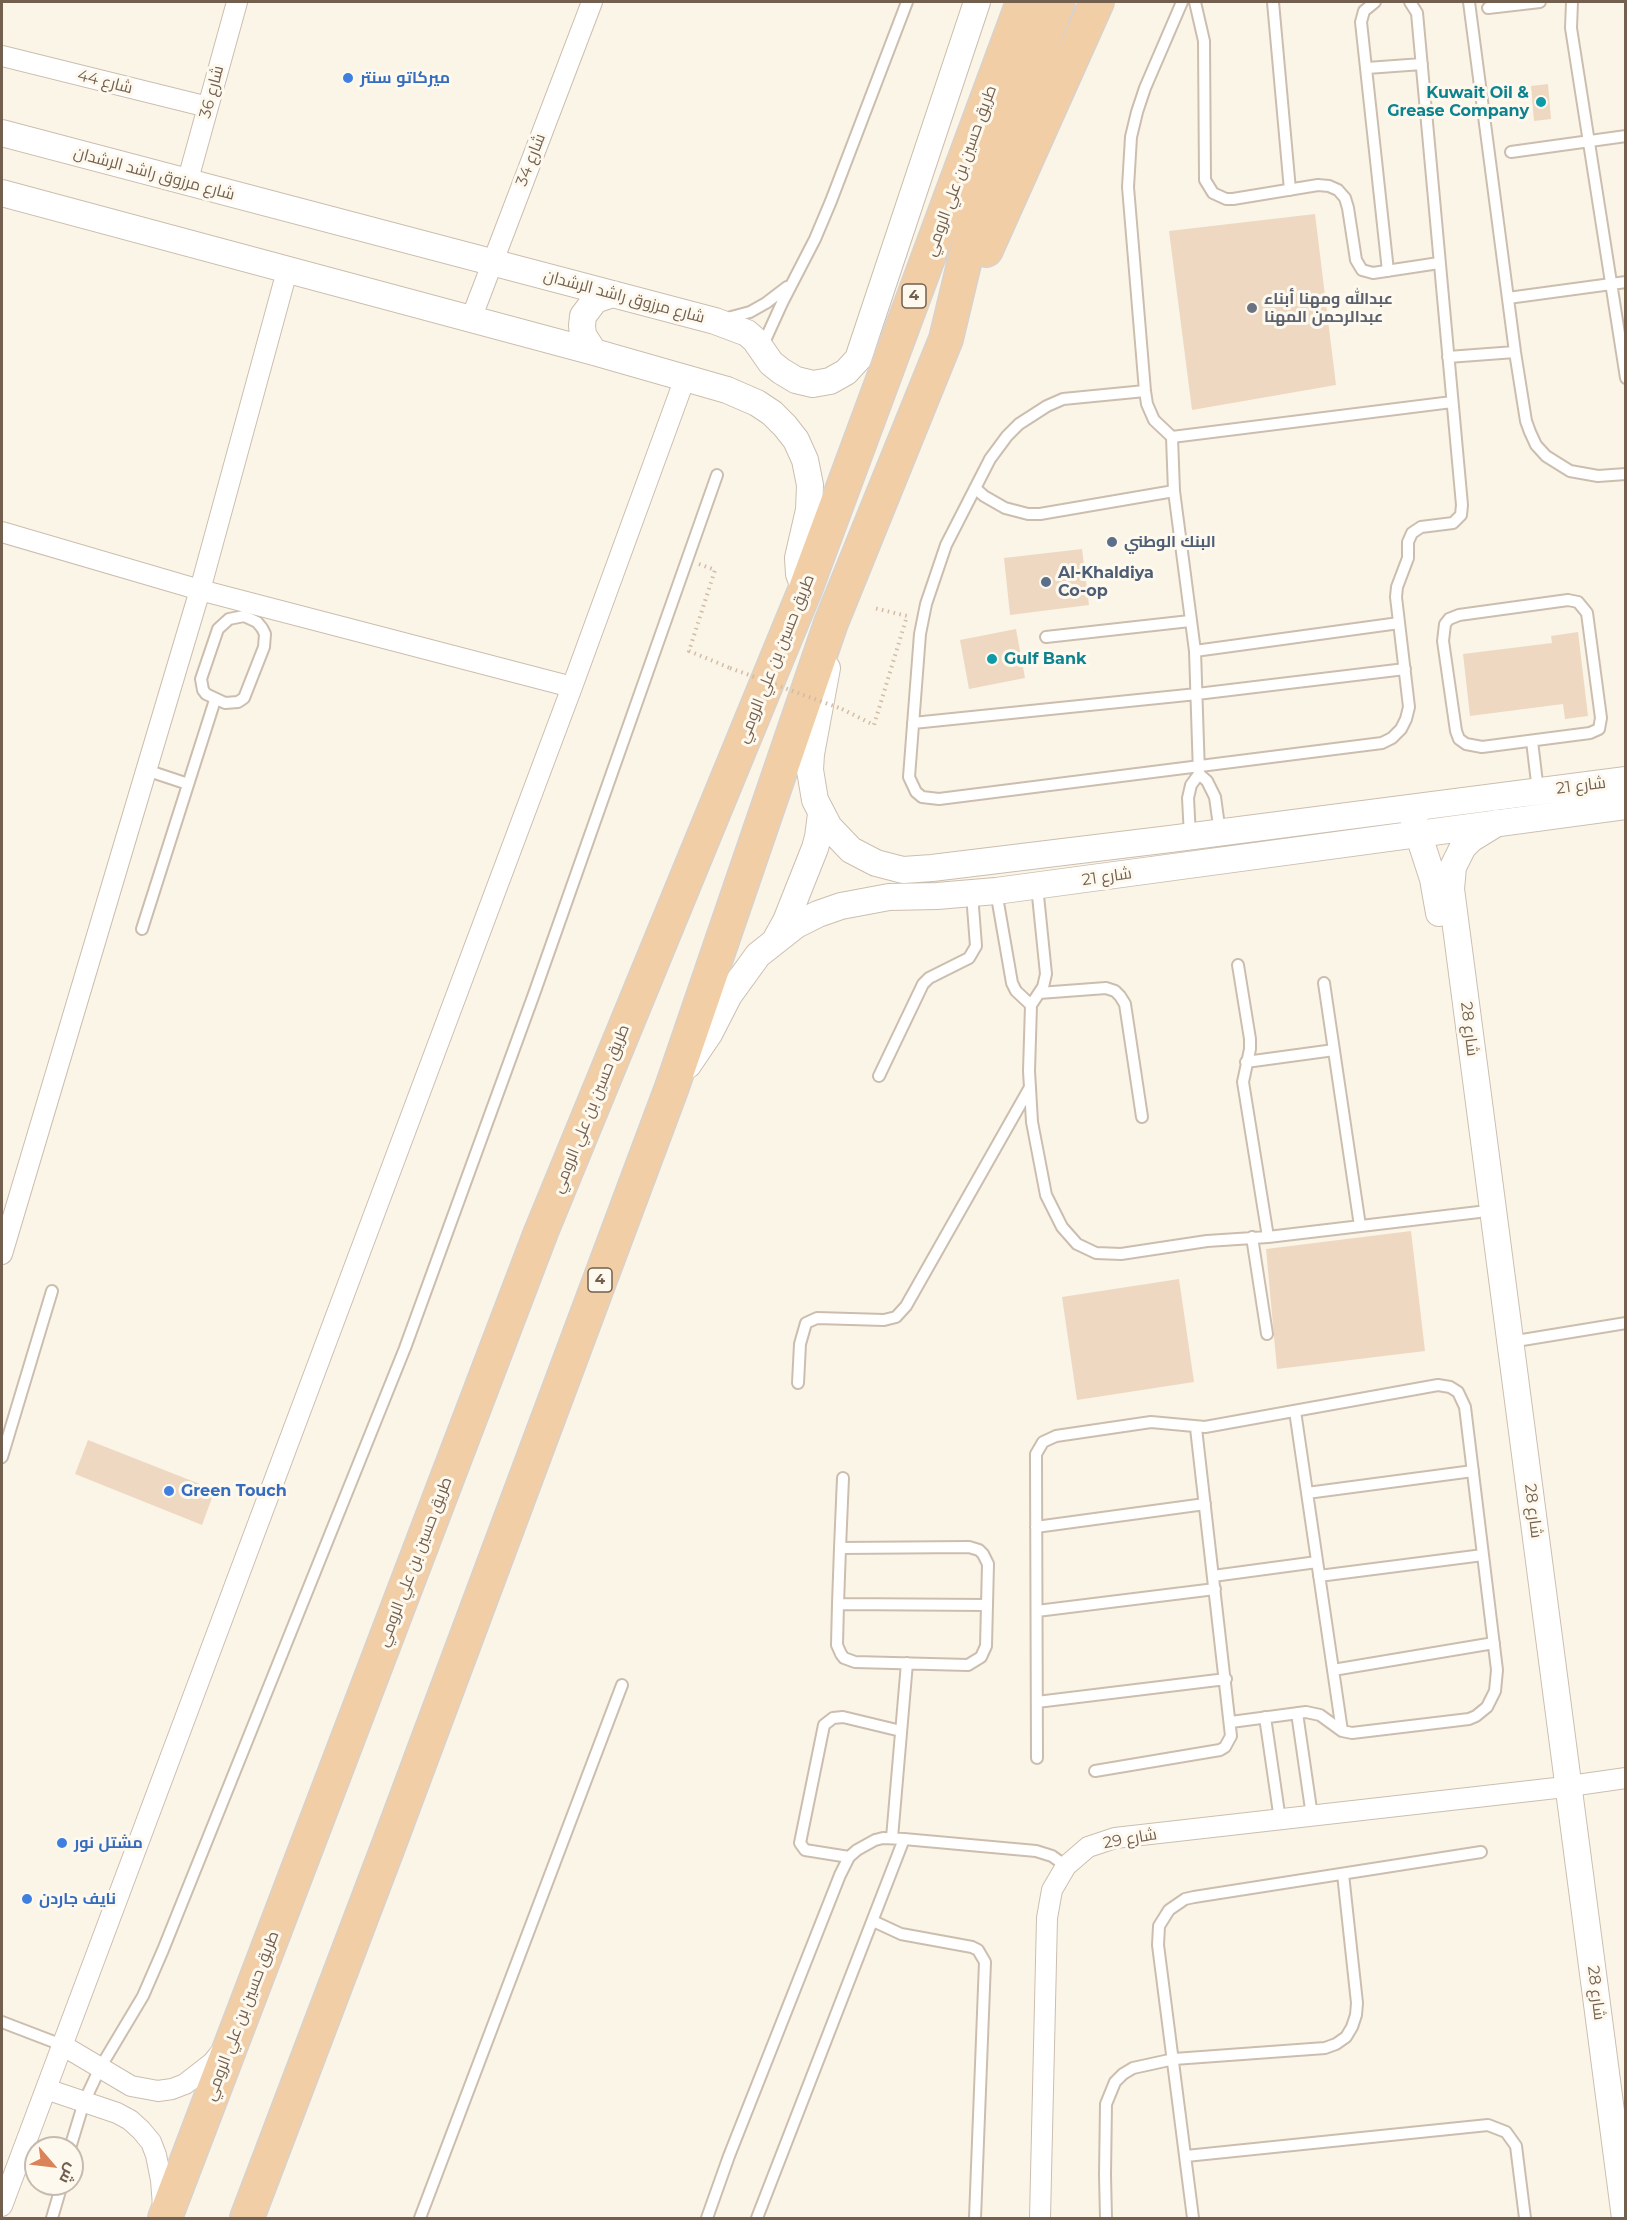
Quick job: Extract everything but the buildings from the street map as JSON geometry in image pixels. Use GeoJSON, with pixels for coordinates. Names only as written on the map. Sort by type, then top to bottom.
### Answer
{"type":"FeatureCollection","features":[{"type":"Feature","properties":{"kind":"highway","name":"طريق حسين بن علي الرومي"},"geometry":{"type":"LineString","coordinates":[[247,2218],[672,1086],[831,623],[946,339],[956,293],[982,202],[1058,2]]}},
{"type":"Feature","properties":{"kind":"highway"},"geometry":{"type":"LineString","coordinates":[[946,339],[1097,2]]}},
{"type":"Feature","properties":{"kind":"highway","name":"طريق حسين بن علي الرومي"},"geometry":{"type":"LineString","coordinates":[[164,2218],[541,1232],[805,590],[1019,11]]}},
{"type":"Feature","properties":{"kind":"street","name":"شارع 36"},"geometry":{"type":"LineString","coordinates":[[187,183],[237,2]]}},
{"type":"Feature","properties":{"kind":"street","name":"شارع 34"},"geometry":{"type":"LineString","coordinates":[[471,319],[592,2]]}},
{"type":"Feature","properties":{"kind":"street","name":"شارع مرزوق راشد الرشدان"},"geometry":{"type":"LineString","coordinates":[[2,133],[715,321],[747,333],[771,363],[796,380],[813,384],[830,381],[846,372],[858,359],[977,2]]}},
{"type":"Feature","properties":{"kind":"street","name":"شارع 44"},"geometry":{"type":"LineString","coordinates":[[2,56],[208,107]]}},
{"type":"Feature","properties":{"kind":"street"},"geometry":{"type":"LineString","coordinates":[[2,193],[594,352],[727,390],[757,403],[772,413],[796,440],[805,460],[810,485],[809,501],[798,558],[799,574],[805,590]]}},
{"type":"Feature","properties":{"kind":"street"},"geometry":{"type":"LineString","coordinates":[[2,1254],[200,590],[287,271]]}},
{"type":"Feature","properties":{"kind":"street"},"geometry":{"type":"LineString","coordinates":[[594,352],[583,335],[583,316],[595,300],[613,294]]}},
{"type":"Feature","properties":{"kind":"street"},"geometry":{"type":"LineString","coordinates":[[727,390],[748,385],[756,378],[761,369],[763,352]]}},
{"type":"Feature","properties":{"kind":"street"},"geometry":{"type":"LineString","coordinates":[[2,2206],[572,687],[685,378]]}},
{"type":"Feature","properties":{"kind":"street"},"geometry":{"type":"LineString","coordinates":[[2,532],[200,590],[572,687]]}},
{"type":"Feature","properties":{"kind":"street","name":"شارع 21"},"geometry":{"type":"LineString","coordinates":[[831,623],[827,670],[810,770],[811,785],[821,814],[845,845],[876,863],[903,870],[1220,833],[1626,780]]}},
{"type":"Feature","properties":{"kind":"street","name":"شارع 21"},"geometry":{"type":"LineString","coordinates":[[672,1086],[699,1051],[742,974],[758,955],[776,939],[818,914],[840,906],[889,897],[984,893],[1626,806]]}},
{"type":"Feature","properties":{"kind":"street","name":"شارع 28"},"geometry":{"type":"LineString","coordinates":[[1410,808],[1436,895],[1479,1212],[1625,2218]]}},
{"type":"Feature","properties":{"kind":"street"},"geometry":{"type":"LineString","coordinates":[[776,939],[786,921],[815,848],[821,814]]}},
{"type":"Feature","properties":{"kind":"street","name":"شارع 28"},"geometry":{"type":"LineString","coordinates":[[1497,823],[1471,839],[1463,847],[1452,867],[1450,878],[1510,1342],[1613,2218]]}},
{"type":"Feature","properties":{"kind":"street"},"geometry":{"type":"LineString","coordinates":[[932,868],[924,884],[931,894],[937,896]]}},
{"type":"Feature","properties":{"kind":"street","name":"شارع 29"},"geometry":{"type":"LineString","coordinates":[[1040,2218],[1047,1918],[1052,1890],[1066,1866],[1088,1847],[1115,1838],[1626,1778]]}},
{"type":"Feature","properties":{"kind":"street"},"geometry":{"type":"LineString","coordinates":[[62,2045],[131,2086],[158,2091],[185,2084],[199,2074],[212,2063],[234,2036]]}},
{"type":"Feature","properties":{"kind":"street"},"geometry":{"type":"LineString","coordinates":[[46,2089],[130,2120],[151,2142],[161,2180],[164,2218]]}},
{"type":"Feature","properties":{"kind":"lane"},"geometry":{"type":"LineString","coordinates":[[763,352],[771,326],[831,201],[907,2]]}},
{"type":"Feature","properties":{"kind":"lane"},"geometry":{"type":"LineString","coordinates":[[1182,2],[1142,96],[1131,137],[1128,187],[1145,391],[1147,404],[1155,420],[1172,437],[1174,491],[1195,651],[1199,770],[1191,785],[1188,798],[1190,836]]}},
{"type":"Feature","properties":{"kind":"lane"},"geometry":{"type":"LineString","coordinates":[[1195,2],[1204,41],[1205,173],[1208,187],[1213,193],[1226,199],[1318,185],[1329,186],[1338,190],[1345,198],[1358,266],[1367,272],[1439,263]]}},
{"type":"Feature","properties":{"kind":"lane"},"geometry":{"type":"LineString","coordinates":[[1273,2],[1290,190]]}},
{"type":"Feature","properties":{"kind":"lane"},"geometry":{"type":"LineString","coordinates":[[1375,2],[1368,6],[1362,16],[1389,271]]}},
{"type":"Feature","properties":{"kind":"lane"},"geometry":{"type":"LineString","coordinates":[[1145,391],[1080,396],[1063,399],[1047,406],[1033,414],[1007,436],[990,459],[946,545],[926,604],[920,634],[909,777],[916,792],[930,799],[1199,770],[1382,743],[1392,738],[1401,729],[1409,708],[1396,597],[1397,587],[1408,558],[1409,537],[1421,527],[1453,523],[1461,515],[1462,510],[1417,13],[1410,2]]}},
{"type":"Feature","properties":{"kind":"lane"},"geometry":{"type":"LineString","coordinates":[[1469,2],[1526,421],[1536,445],[1557,465],[1584,475],[1626,474]]}},
{"type":"Feature","properties":{"kind":"lane"},"geometry":{"type":"LineString","coordinates":[[1488,8],[1540,2]]}},
{"type":"Feature","properties":{"kind":"lane"},"geometry":{"type":"LineString","coordinates":[[1572,2],[1570,20],[1626,378]]}},
{"type":"Feature","properties":{"kind":"lane"},"geometry":{"type":"LineString","coordinates":[[1366,68],[1422,63]]}},
{"type":"Feature","properties":{"kind":"lane"},"geometry":{"type":"LineString","coordinates":[[1511,152],[1626,136]]}},
{"type":"Feature","properties":{"kind":"lane"},"geometry":{"type":"LineString","coordinates":[[715,321],[750,312],[781,293],[794,281]]}},
{"type":"Feature","properties":{"kind":"lane"},"geometry":{"type":"LineString","coordinates":[[1508,298],[1626,282]]}},
{"type":"Feature","properties":{"kind":"lane"},"geometry":{"type":"LineString","coordinates":[[1448,357],[1515,352]]}},
{"type":"Feature","properties":{"kind":"lane"},"geometry":{"type":"LineString","coordinates":[[1172,437],[1452,402]]}},
{"type":"Feature","properties":{"kind":"lane"},"geometry":{"type":"LineString","coordinates":[[74,2136],[84,2102],[100,2068],[143,1996],[160,1958],[405,1348],[542,972],[717,475]]}},
{"type":"Feature","properties":{"kind":"lane"},"geometry":{"type":"LineString","coordinates":[[975,488],[989,500],[1005,508],[1034,514],[1174,491]]}},
{"type":"Feature","properties":{"kind":"lane"},"geometry":{"type":"LineString","coordinates":[[1568,600],[1578,602],[1583,606],[1587,613],[1601,724],[1599,729],[1590,733],[1532,741],[1473,747],[1459,738],[1456,731],[1443,641],[1444,624],[1452,616],[1568,600]]}},
{"type":"Feature","properties":{"kind":"lane"},"geometry":{"type":"LineString","coordinates":[[236,617],[251,618],[262,628],[265,641],[247,692],[244,698],[232,704],[215,700],[206,694],[201,685],[218,629],[223,623],[236,617]]}},
{"type":"Feature","properties":{"kind":"lane"},"geometry":{"type":"LineString","coordinates":[[1046,637],[1190,621]]}},
{"type":"Feature","properties":{"kind":"lane"},"geometry":{"type":"LineString","coordinates":[[1195,651],[1399,623]]}},
{"type":"Feature","properties":{"kind":"lane"},"geometry":{"type":"LineString","coordinates":[[913,723],[1197,694],[1405,669]]}},
{"type":"Feature","properties":{"kind":"lane"},"geometry":{"type":"LineString","coordinates":[[142,929],[215,700]]}},
{"type":"Feature","properties":{"kind":"lane"},"geometry":{"type":"LineString","coordinates":[[1532,741],[1538,791]]}},
{"type":"Feature","properties":{"kind":"lane"},"geometry":{"type":"LineString","coordinates":[[146,770],[188,784]]}},
{"type":"Feature","properties":{"kind":"lane"},"geometry":{"type":"LineString","coordinates":[[1199,770],[1215,797],[1220,833]]}},
{"type":"Feature","properties":{"kind":"lane"},"geometry":{"type":"LineString","coordinates":[[1037,886],[1046,974],[1039,993],[1031,1005],[1028,1042],[1032,1122],[1046,1195],[1062,1227],[1077,1244],[1096,1253],[1121,1254],[1207,1241],[1268,1238],[1479,1212]]}},
{"type":"Feature","properties":{"kind":"lane"},"geometry":{"type":"LineString","coordinates":[[984,893],[1012,983],[1016,991],[1031,1005]]}},
{"type":"Feature","properties":{"kind":"lane"},"geometry":{"type":"LineString","coordinates":[[879,1076],[923,984],[929,978],[969,958],[976,946],[984,893]]}},
{"type":"Feature","properties":{"kind":"lane"},"geometry":{"type":"LineString","coordinates":[[1238,965],[1250,1039],[1243,1082],[1268,1238]]}},
{"type":"Feature","properties":{"kind":"lane"},"geometry":{"type":"LineString","coordinates":[[1324,982],[1360,1226]]}},
{"type":"Feature","properties":{"kind":"lane"},"geometry":{"type":"LineString","coordinates":[[1039,993],[1106,988],[1115,991],[1120,996],[1125,1004],[1142,1117]]}},
{"type":"Feature","properties":{"kind":"lane"},"geometry":{"type":"LineString","coordinates":[[1246,1062],[1334,1050]]}},
{"type":"Feature","properties":{"kind":"lane"},"geometry":{"type":"LineString","coordinates":[[798,1383],[800,1344],[806,1323],[817,1318],[884,1320],[896,1317],[906,1306],[1029,1089]]}},
{"type":"Feature","properties":{"kind":"lane"},"geometry":{"type":"LineString","coordinates":[[1252,1238],[1267,1334]]}},
{"type":"Feature","properties":{"kind":"lane"},"geometry":{"type":"LineString","coordinates":[[2,1457],[52,1291]]}},
{"type":"Feature","properties":{"kind":"lane"},"geometry":{"type":"LineString","coordinates":[[1510,1342],[1626,1323]]}},
{"type":"Feature","properties":{"kind":"lane"},"geometry":{"type":"LineString","coordinates":[[1038,1758],[1036,1454],[1043,1442],[1049,1438],[1151,1422],[1196,1428],[1438,1385],[1450,1387],[1458,1392],[1465,1407],[1497,1670],[1496,1691],[1487,1707],[1469,1719],[1352,1733],[1342,1731],[1320,1715],[1306,1712],[1231,1722]]}},
{"type":"Feature","properties":{"kind":"lane"},"geometry":{"type":"LineString","coordinates":[[1294,1411],[1342,1731]]}},
{"type":"Feature","properties":{"kind":"lane"},"geometry":{"type":"LineString","coordinates":[[1095,1771],[1220,1750],[1226,1747],[1232,1736],[1196,1428]]}},
{"type":"Feature","properties":{"kind":"lane"},"geometry":{"type":"LineString","coordinates":[[1307,1493],[1473,1471]]}},
{"type":"Feature","properties":{"kind":"lane"},"geometry":{"type":"LineString","coordinates":[[840,1548],[974,1548],[983,1554],[988,1564],[984,1652],[976,1661],[968,1665],[855,1662],[844,1658],[837,1645],[840,1548],[843,1478]]}},
{"type":"Feature","properties":{"kind":"lane"},"geometry":{"type":"LineString","coordinates":[[1036,1527],[1205,1504]]}},
{"type":"Feature","properties":{"kind":"lane"},"geometry":{"type":"LineString","coordinates":[[1319,1576],[1483,1555]]}},
{"type":"Feature","properties":{"kind":"lane"},"geometry":{"type":"LineString","coordinates":[[1213,1576],[1317,1562]]}},
{"type":"Feature","properties":{"kind":"lane"},"geometry":{"type":"LineString","coordinates":[[1037,1611],[1215,1589]]}},
{"type":"Feature","properties":{"kind":"lane"},"geometry":{"type":"LineString","coordinates":[[838,1604],[987,1605]]}},
{"type":"Feature","properties":{"kind":"lane"},"geometry":{"type":"LineString","coordinates":[[1333,1670],[1494,1643]]}},
{"type":"Feature","properties":{"kind":"lane"},"geometry":{"type":"LineString","coordinates":[[892,1838],[907,1664]]}},
{"type":"Feature","properties":{"kind":"lane"},"geometry":{"type":"LineString","coordinates":[[1037,1702],[1226,1679]]}},
{"type":"Feature","properties":{"kind":"lane"},"geometry":{"type":"LineString","coordinates":[[420,2218],[622,1685]]}},
{"type":"Feature","properties":{"kind":"lane"},"geometry":{"type":"LineString","coordinates":[[1297,1713],[1312,1816]]}},
{"type":"Feature","properties":{"kind":"lane"},"geometry":{"type":"LineString","coordinates":[[849,1857],[805,1850],[800,1843],[824,1725],[833,1718],[843,1717],[902,1731]]}},
{"type":"Feature","properties":{"kind":"lane"},"geometry":{"type":"LineString","coordinates":[[1265,1717],[1280,1820]]}},
{"type":"Feature","properties":{"kind":"lane"},"geometry":{"type":"LineString","coordinates":[[708,2218],[794,1991],[849,1857],[874,1840],[892,1838],[1036,1851],[1052,1856],[1066,1866]]}},
{"type":"Feature","properties":{"kind":"lane"},"geometry":{"type":"LineString","coordinates":[[757,2218],[904,1839]]}},
{"type":"Feature","properties":{"kind":"lane"},"geometry":{"type":"LineString","coordinates":[[1193,2218],[1158,1946],[1159,1926],[1169,1910],[1185,1899],[1194,1897],[1480,1852]]}},
{"type":"Feature","properties":{"kind":"lane"},"geometry":{"type":"LineString","coordinates":[[1106,2218],[1106,2104],[1115,2082],[1133,2068],[1174,2059],[1325,2048],[1346,2037],[1353,2027],[1357,2003],[1342,1874]]}},
{"type":"Feature","properties":{"kind":"lane"},"geometry":{"type":"LineString","coordinates":[[873,1921],[901,1934],[972,1947],[978,1950],[985,1962],[975,2218]]}},
{"type":"Feature","properties":{"kind":"lane"},"geometry":{"type":"LineString","coordinates":[[2,2022],[62,2045]]}},
{"type":"Feature","properties":{"kind":"lane"},"geometry":{"type":"LineString","coordinates":[[1186,2157],[1488,2125],[1506,2132],[1516,2146],[1525,2218]]}},
{"type":"Feature","properties":{"kind":"lane"},"geometry":{"type":"LineString","coordinates":[[52,2218],[58,2196]]}},
{"type":"Feature","properties":{"kind":"path"},"geometry":{"type":"LineString","coordinates":[[715,570],[689,651],[842,709],[874,725],[907,616],[874,608]]}},
{"type":"Feature","properties":{"kind":"place","name":"ميركاتو سنتر"},"geometry":{"type":"Point","coordinates":[348,78]}},
{"type":"Feature","properties":{"kind":"place","name":"Kuwait Oil & Grease Company"},"geometry":{"type":"Point","coordinates":[1541,102]}},
{"type":"Feature","properties":{"kind":"place","name":"عبدالله ومهنا أبناء عبدالرحمن المهنا"},"geometry":{"type":"Point","coordinates":[1252,308]}},
{"type":"Feature","properties":{"kind":"place","name":"البنك الوطني"},"geometry":{"type":"Point","coordinates":[1112,542]}},
{"type":"Feature","properties":{"kind":"place","name":"Al-Khaldiya Co-op"},"geometry":{"type":"Point","coordinates":[1046,582]}},
{"type":"Feature","properties":{"kind":"place","name":"Gulf Bank"},"geometry":{"type":"Point","coordinates":[992,659]}},
{"type":"Feature","properties":{"kind":"place","name":"Green Touch"},"geometry":{"type":"Point","coordinates":[169,1491]}},
{"type":"Feature","properties":{"kind":"place","name":"مشتل نور"},"geometry":{"type":"Point","coordinates":[62,1843]}},
{"type":"Feature","properties":{"kind":"place","name":"نايف جاردن"},"geometry":{"type":"Point","coordinates":[27,1899]}}]}
